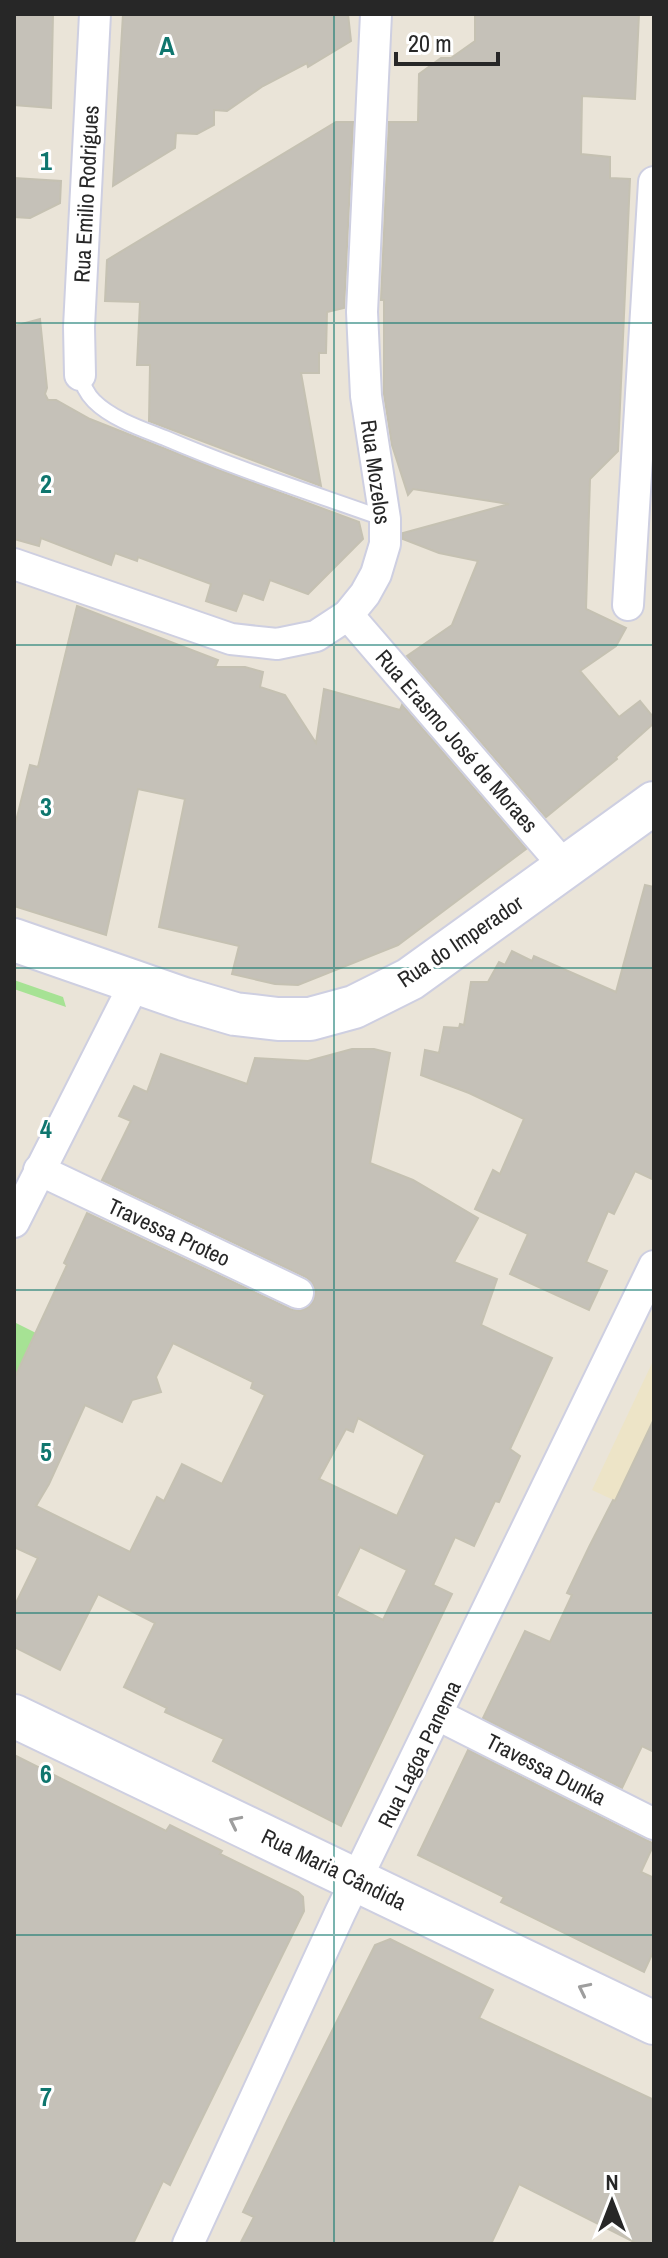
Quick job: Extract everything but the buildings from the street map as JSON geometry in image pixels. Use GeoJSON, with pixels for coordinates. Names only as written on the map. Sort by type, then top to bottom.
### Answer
{"type":"FeatureCollection","features":[{"type":"Feature","properties":{"kind":"street","name":"Rua Emilio Rodrigues"},"geometry":{"type":"LineString","coordinates":[[80,375],[79,327],[95,14]]}},
{"type":"Feature","properties":{"kind":"street","name":"Rua Mozelos"},"geometry":{"type":"LineString","coordinates":[[14,564],[231,639],[277,644],[316,636],[348,615],[365,594],[376,574],[385,544],[385,519],[366,396],[362,312],[376,14]]}},
{"type":"Feature","properties":{"kind":"street"},"geometry":{"type":"LineString","coordinates":[[628,605],[654,182]]}},
{"type":"Feature","properties":{"kind":"street","name":"Rua Erasmo José de Moraes"},"geometry":{"type":"LineString","coordinates":[[348,615],[566,868]]}},
{"type":"Feature","properties":{"kind":"street","name":"Rua do Imperador"},"geometry":{"type":"LineString","coordinates":[[14,940],[235,1014],[310,1019],[354,1007],[410,979],[654,803]]}},
{"type":"Feature","properties":{"kind":"street"},"geometry":{"type":"LineString","coordinates":[[14,1222],[136,981]]}},
{"type":"Feature","properties":{"kind":"street","name":"Travessa Proteo"},"geometry":{"type":"LineString","coordinates":[[39,1170],[298,1293]]}},
{"type":"Feature","properties":{"kind":"street","name":"Rua Lagoa Panema"},"geometry":{"type":"LineString","coordinates":[[188,2244],[356,1880],[654,1266]]}},
{"type":"Feature","properties":{"kind":"street","name":"Travessa Dunka"},"geometry":{"type":"LineString","coordinates":[[438,1715],[654,1824]]}},
{"type":"Feature","properties":{"kind":"street","name":"Rua Maria Cândida"},"geometry":{"type":"LineString","coordinates":[[14,1716],[654,2023]]}},
{"type":"Feature","properties":{"kind":"lane"},"geometry":{"type":"LineString","coordinates":[[80,375],[93,401],[136,426],[195,451],[385,519]]}},
{"type":"Feature","properties":{"kind":"shaded area"},"geometry":{"type":"Polygon","coordinates":[[[654,1359],[654,1519],[592,1490],[654,1359]]]}},
{"type":"Feature","properties":{"kind":"green space"},"geometry":{"type":"Polygon","coordinates":[[[14,980],[63,997],[66,1007],[14,989],[14,980]]]}},
{"type":"Feature","properties":{"kind":"green space"},"geometry":{"type":"Polygon","coordinates":[[[14,1322],[36,1333],[14,1379],[14,1322]]]}}]}
